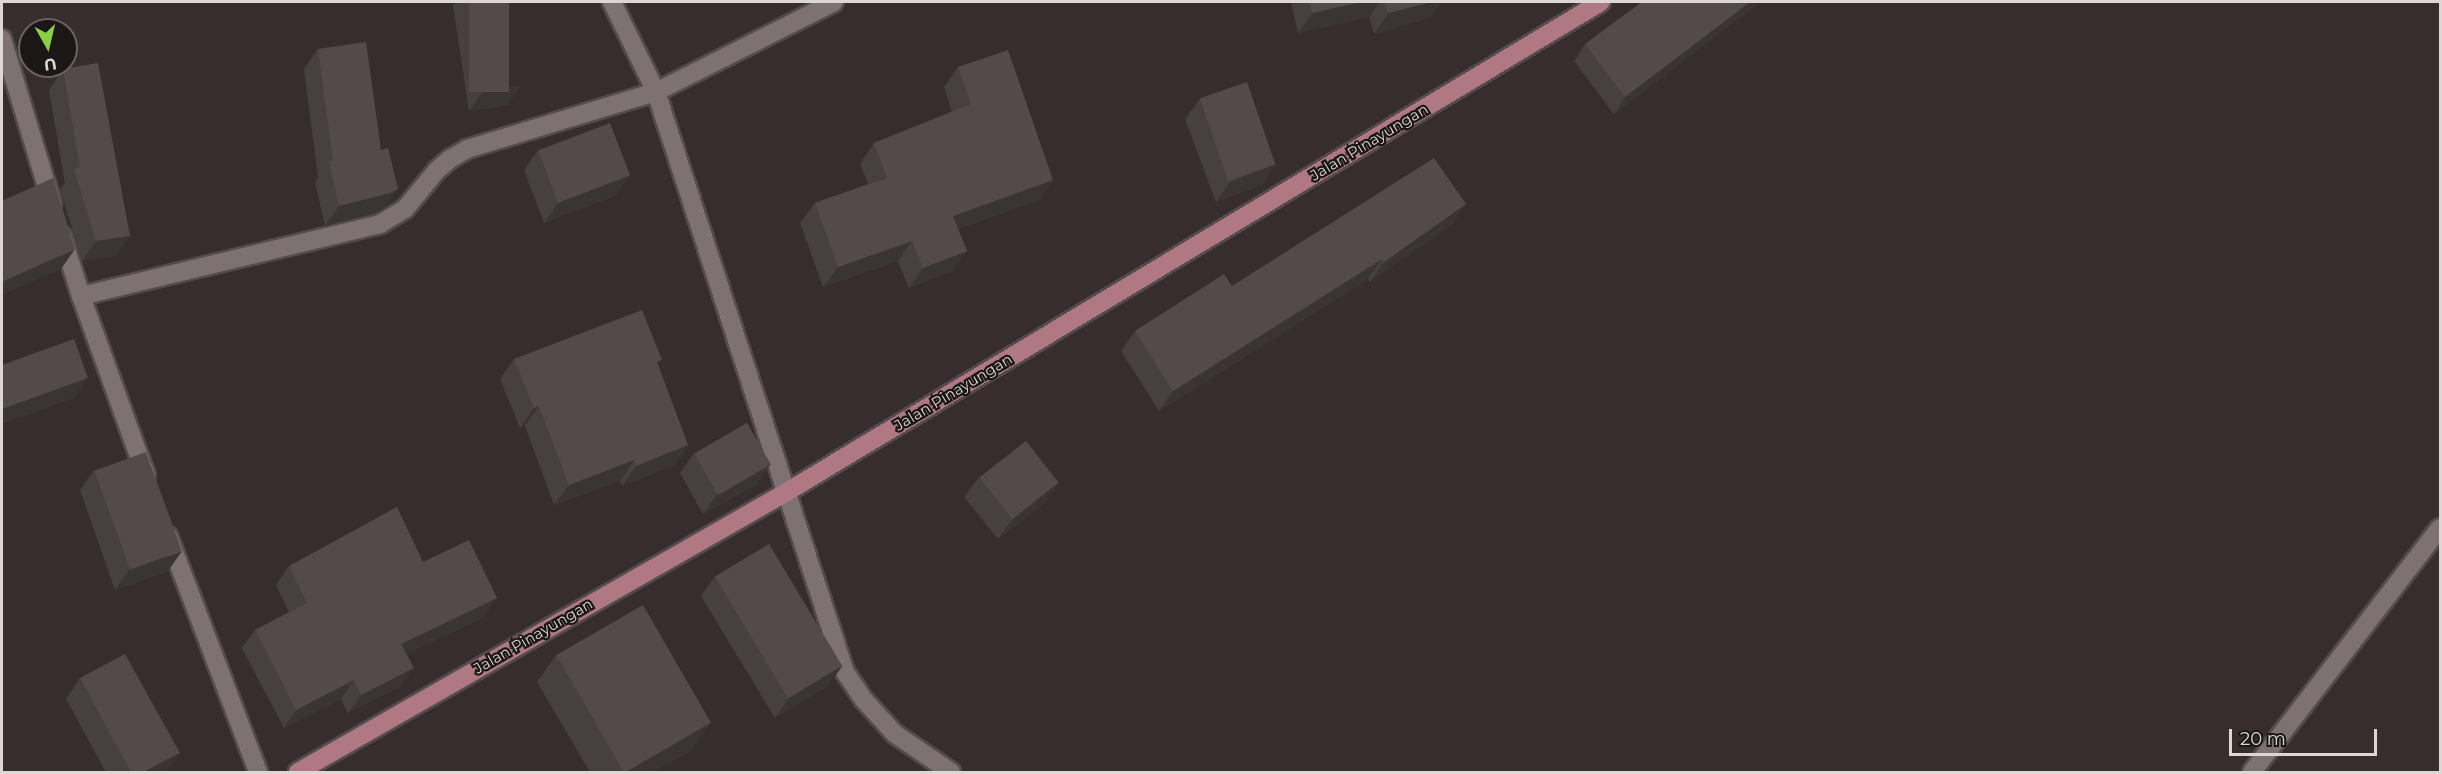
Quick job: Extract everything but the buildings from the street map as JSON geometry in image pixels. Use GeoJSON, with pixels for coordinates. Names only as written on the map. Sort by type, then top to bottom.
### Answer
{"type":"FeatureCollection","features":[{"type":"Feature","properties":{"kind":"main road","name":"Jalan Pinayungan"},"geometry":{"type":"LineString","coordinates":[[298,772],[785,494],[1601,2]]}},
{"type":"Feature","properties":{"kind":"street"},"geometry":{"type":"LineString","coordinates":[[612,2],[656,92],[785,494],[801,531],[845,672],[864,700],[895,734],[951,772]]}},
{"type":"Feature","properties":{"kind":"street"},"geometry":{"type":"LineString","coordinates":[[81,296],[351,233],[380,224],[405,209],[437,170],[467,149],[656,92],[834,2]]}},
{"type":"Feature","properties":{"kind":"street"},"geometry":{"type":"LineString","coordinates":[[2,39],[81,296],[152,492]]}},
{"type":"Feature","properties":{"kind":"street"},"geometry":{"type":"LineString","coordinates":[[160,515],[258,772]]}},
{"type":"Feature","properties":{"kind":"street"},"geometry":{"type":"LineString","coordinates":[[2252,772],[2440,528]]}}]}
